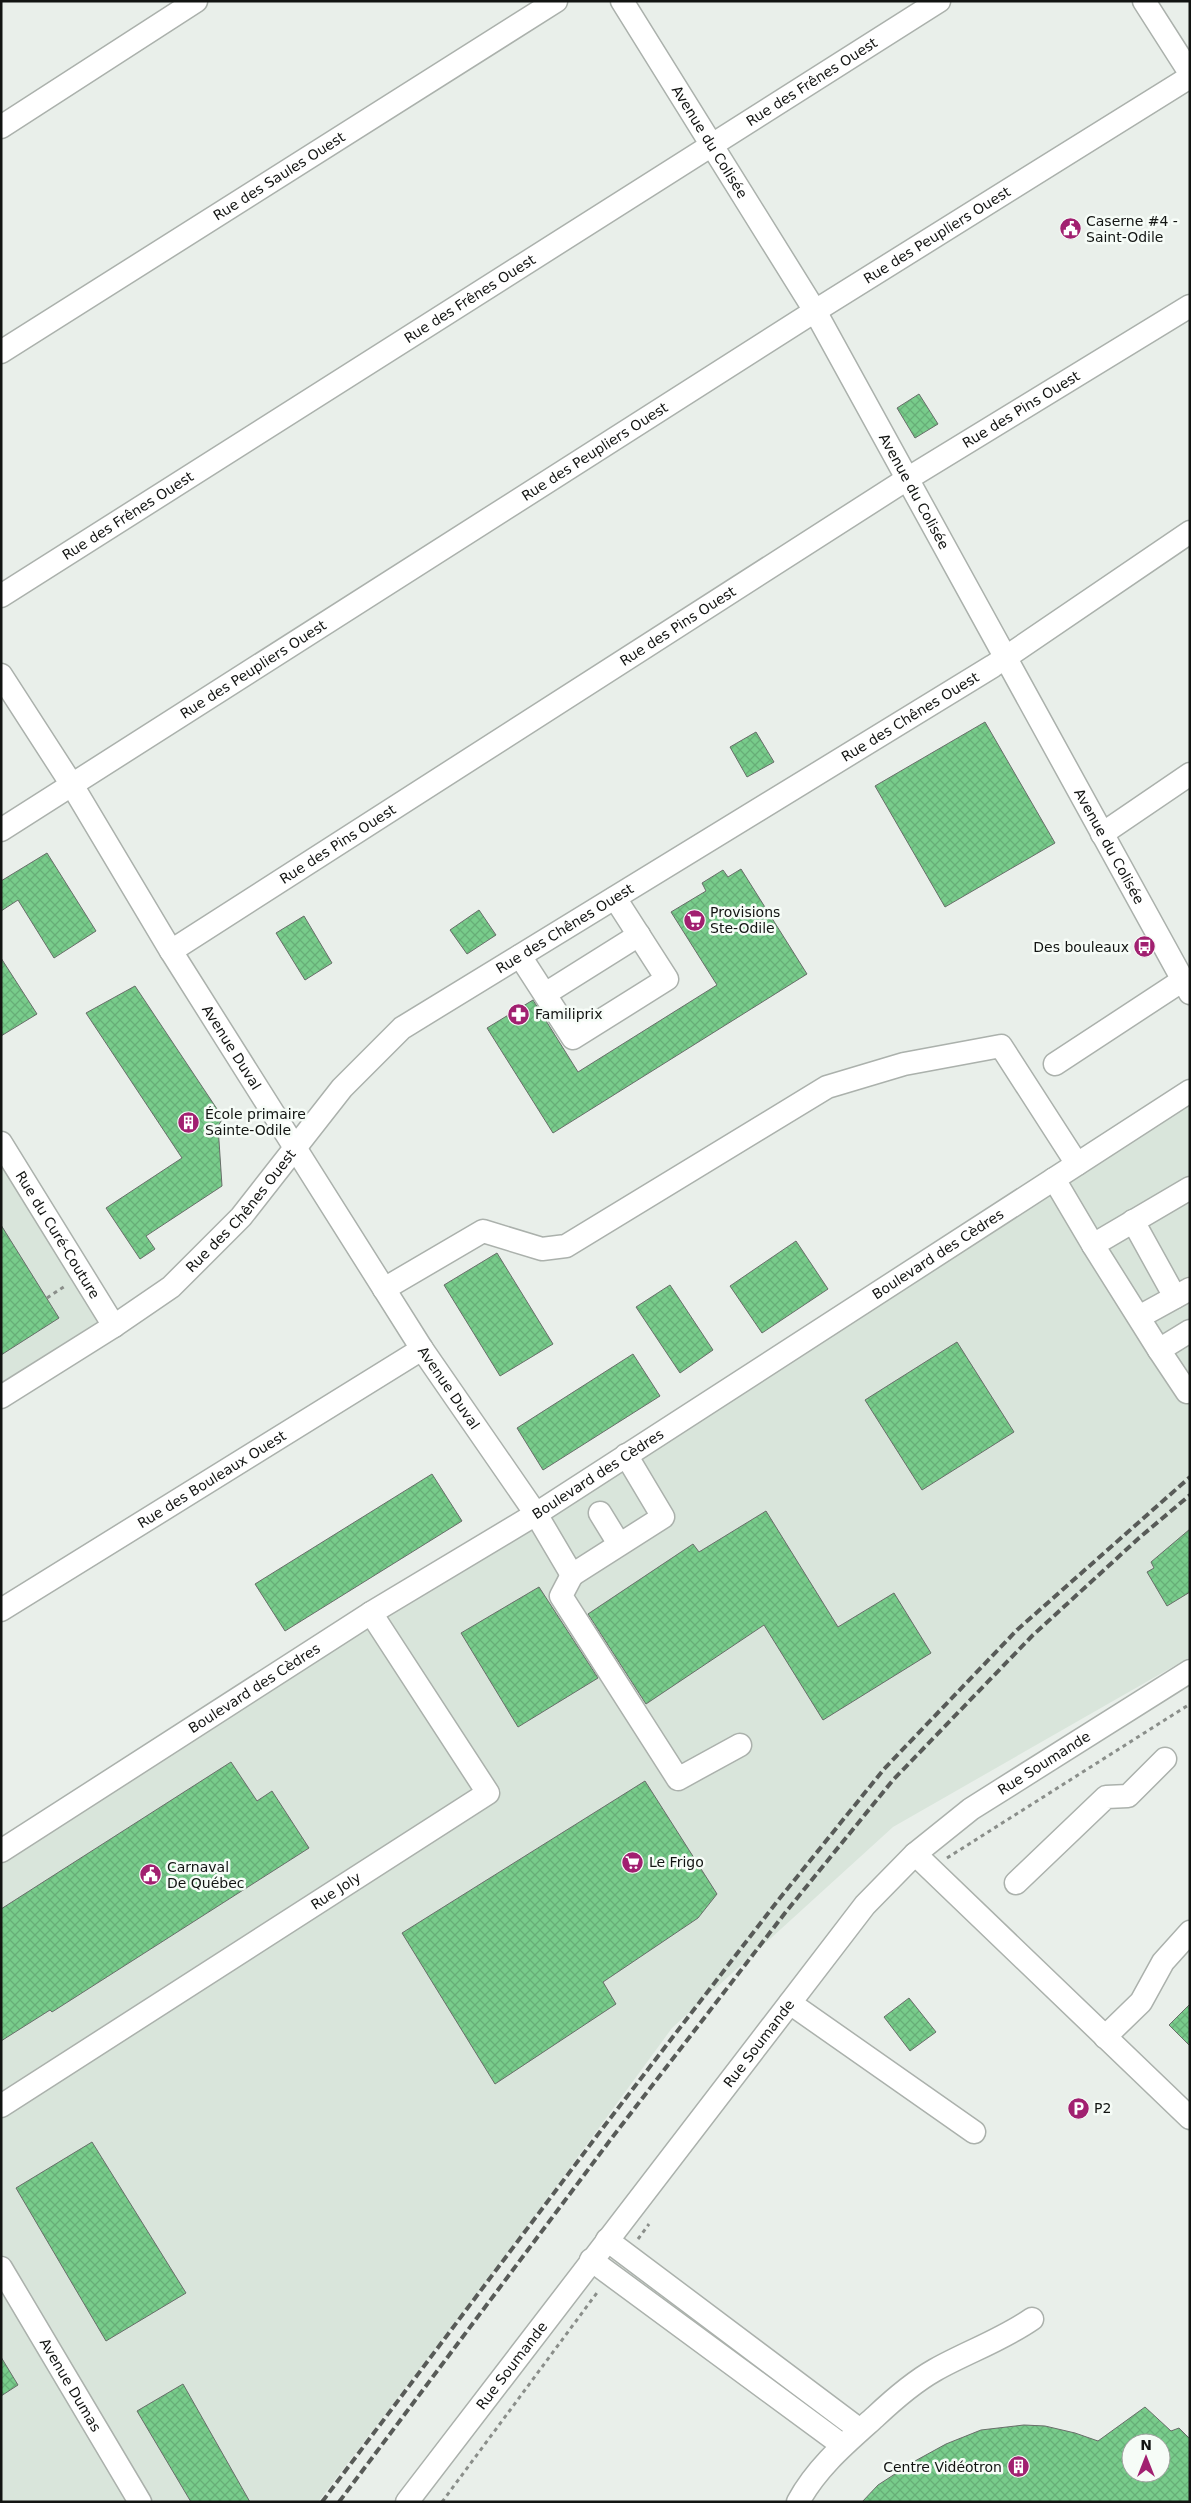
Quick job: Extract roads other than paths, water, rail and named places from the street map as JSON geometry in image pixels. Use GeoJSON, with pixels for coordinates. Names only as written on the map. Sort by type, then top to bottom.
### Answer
{"type":"FeatureCollection","features":[{"type":"Feature","properties":{"kind":"street"},"geometry":{"type":"LineString","coordinates":[[1,127],[196,1]]}},
{"type":"Feature","properties":{"kind":"street","name":"Rue des Saules Ouest"},"geometry":{"type":"LineString","coordinates":[[1,352],[556,1]]}},
{"type":"Feature","properties":{"kind":"street","name":"Avenue du Colisée"},"geometry":{"type":"LineString","coordinates":[[622,1],[815,311],[1186,986]]}},
{"type":"Feature","properties":{"kind":"street","name":"Rue des Frênes Ouest"},"geometry":{"type":"LineString","coordinates":[[1,596],[712,147],[939,1]]}},
{"type":"Feature","properties":{"kind":"street"},"geometry":{"type":"LineString","coordinates":[[1144,1],[1190,73]]}},
{"type":"Feature","properties":{"kind":"street","name":"Rue des Peupliers Ouest"},"geometry":{"type":"LineString","coordinates":[[1,830],[815,311],[1190,77]]}},
{"type":"Feature","properties":{"kind":"street","name":"Rue des Pins Ouest"},"geometry":{"type":"LineString","coordinates":[[171,951],[907,479],[1190,306]]}},
{"type":"Feature","properties":{"kind":"street","name":"Rue des Chênes Ouest"},"geometry":{"type":"LineString","coordinates":[[1,1397],[114,1326],[171,1287],[241,1217],[342,1088],[402,1028],[1006,658],[1190,532]]}},
{"type":"Feature","properties":{"kind":"street","name":"Avenue Duval"},"geometry":{"type":"LineString","coordinates":[[1,675],[72,785],[171,951],[295,1149],[422,1349],[536,1514],[572,1575]]}},
{"type":"Feature","properties":{"kind":"street"},"geometry":{"type":"LineString","coordinates":[[1102,834],[1190,774]]}},
{"type":"Feature","properties":{"kind":"street"},"geometry":{"type":"LineString","coordinates":[[520,956],[573,1038],[667,979],[615,898]]}},
{"type":"Feature","properties":{"kind":"street"},"geometry":{"type":"LineString","coordinates":[[545,994],[639,935]]}},
{"type":"Feature","properties":{"kind":"street"},"geometry":{"type":"LineString","coordinates":[[1055,1064],[1186,986]]}},
{"type":"Feature","properties":{"kind":"street"},"geometry":{"type":"LineString","coordinates":[[384,1289],[483,1231],[542,1249],[566,1246],[827,1087],[904,1064],[1001,1046],[1077,1164]]}},
{"type":"Feature","properties":{"kind":"street","name":"Boulevard des Cèdres"},"geometry":{"type":"LineString","coordinates":[[1,1851],[371,1614],[536,1514],[1190,1090]]}},
{"type":"Feature","properties":{"kind":"street","name":"Rue du Curé-Couture"},"geometry":{"type":"LineString","coordinates":[[1,1143],[114,1326]]}},
{"type":"Feature","properties":{"kind":"street"},"geometry":{"type":"LineString","coordinates":[[1054,1179],[1159,1350],[1187,1392],[1190,1390]]}},
{"type":"Feature","properties":{"kind":"street"},"geometry":{"type":"LineString","coordinates":[[1093,1245],[1133,1221],[1187,1197]]}},
{"type":"Feature","properties":{"kind":"street"},"geometry":{"type":"LineString","coordinates":[[1133,1221],[1182,1293],[1139,1317]]}},
{"type":"Feature","properties":{"kind":"street"},"geometry":{"type":"LineString","coordinates":[[1159,1350],[1190,1331]]}},
{"type":"Feature","properties":{"kind":"street","name":"Rue des Bouleaux Ouest"},"geometry":{"type":"LineString","coordinates":[[1,1610],[422,1349]]}},
{"type":"Feature","properties":{"kind":"street"},"geometry":{"type":"LineString","coordinates":[[626,1455],[663,1517],[572,1575],[560,1596],[678,1780],[740,1745]]}},
{"type":"Feature","properties":{"kind":"street"},"geometry":{"type":"LineString","coordinates":[[600,1514],[619,1544]]}},
{"type":"Feature","properties":{"kind":"street","name":"Rue Joly"},"geometry":{"type":"LineString","coordinates":[[1,2106],[488,1793],[371,1614]]}},
{"type":"Feature","properties":{"kind":"street","name":"Rue Soumande"},"geometry":{"type":"LineString","coordinates":[[407,2502],[865,1905],[922,1861],[970,1809],[1190,1671]]}},
{"type":"Feature","properties":{"kind":"street"},"geometry":{"type":"LineString","coordinates":[[1016,1883],[1106,1797],[1128,1796],[1165,1759]]}},
{"type":"Feature","properties":{"kind":"street"},"geometry":{"type":"LineString","coordinates":[[922,1861],[1190,2118]]}},
{"type":"Feature","properties":{"kind":"street"},"geometry":{"type":"LineString","coordinates":[[1105,2037],[1141,2002],[1163,1962],[1190,1932]]}},
{"type":"Feature","properties":{"kind":"street"},"geometry":{"type":"LineString","coordinates":[[790,2003],[974,2132]]}},
{"type":"Feature","properties":{"kind":"street"},"geometry":{"type":"LineString","coordinates":[[596,2254],[846,2442]]}},
{"type":"Feature","properties":{"kind":"street"},"geometry":{"type":"LineString","coordinates":[[596,2254],[846,2442]]}},
{"type":"Feature","properties":{"kind":"street","name":"Avenue Dumas"},"geometry":{"type":"LineString","coordinates":[[1,2268],[140,2502]]}},
{"type":"Feature","properties":{"kind":"street"},"geometry":{"type":"LineString","coordinates":[[798,2502],[809,2484],[846,2442],[893,2400],[933,2371],[980,2346],[1012,2334],[1032,2319]]}},
{"type":"Feature","properties":{"kind":"railway"},"geometry":{"type":"LineString","coordinates":[[322,2502],[602,2129],[776,1903],[884,1769],[1017,1630],[1190,1477]]}},
{"type":"Feature","properties":{"kind":"railway"},"geometry":{"type":"LineString","coordinates":[[339,2502],[611,2139],[785,1913],[893,1780],[1032,1636],[1139,1538],[1190,1495]]}},
{"type":"Feature","properties":{"kind":"place","name":"Caserne #4 - Saint-Odile"},"geometry":{"type":"Point","coordinates":[1070,229]}},
{"type":"Feature","properties":{"kind":"place","name":"Provisions Ste-Odile"},"geometry":{"type":"Point","coordinates":[694,920]}},
{"type":"Feature","properties":{"kind":"place","name":"Des bouleaux"},"geometry":{"type":"Point","coordinates":[1145,947]}},
{"type":"Feature","properties":{"kind":"place","name":"Familiprix"},"geometry":{"type":"Point","coordinates":[519,1014]}},
{"type":"Feature","properties":{"kind":"place","name":"École primaire Sainte-Odile"},"geometry":{"type":"Point","coordinates":[189,1122]}},
{"type":"Feature","properties":{"kind":"place","name":"Le Frigo"},"geometry":{"type":"Point","coordinates":[633,1862]}},
{"type":"Feature","properties":{"kind":"place","name":"Carnaval De Québec"},"geometry":{"type":"Point","coordinates":[151,1875]}},
{"type":"Feature","properties":{"kind":"place","name":"P2"},"geometry":{"type":"Point","coordinates":[1078,2108]}},
{"type":"Feature","properties":{"kind":"place","name":"Centre Vidéotron"},"geometry":{"type":"Point","coordinates":[1018,2467]}}]}
